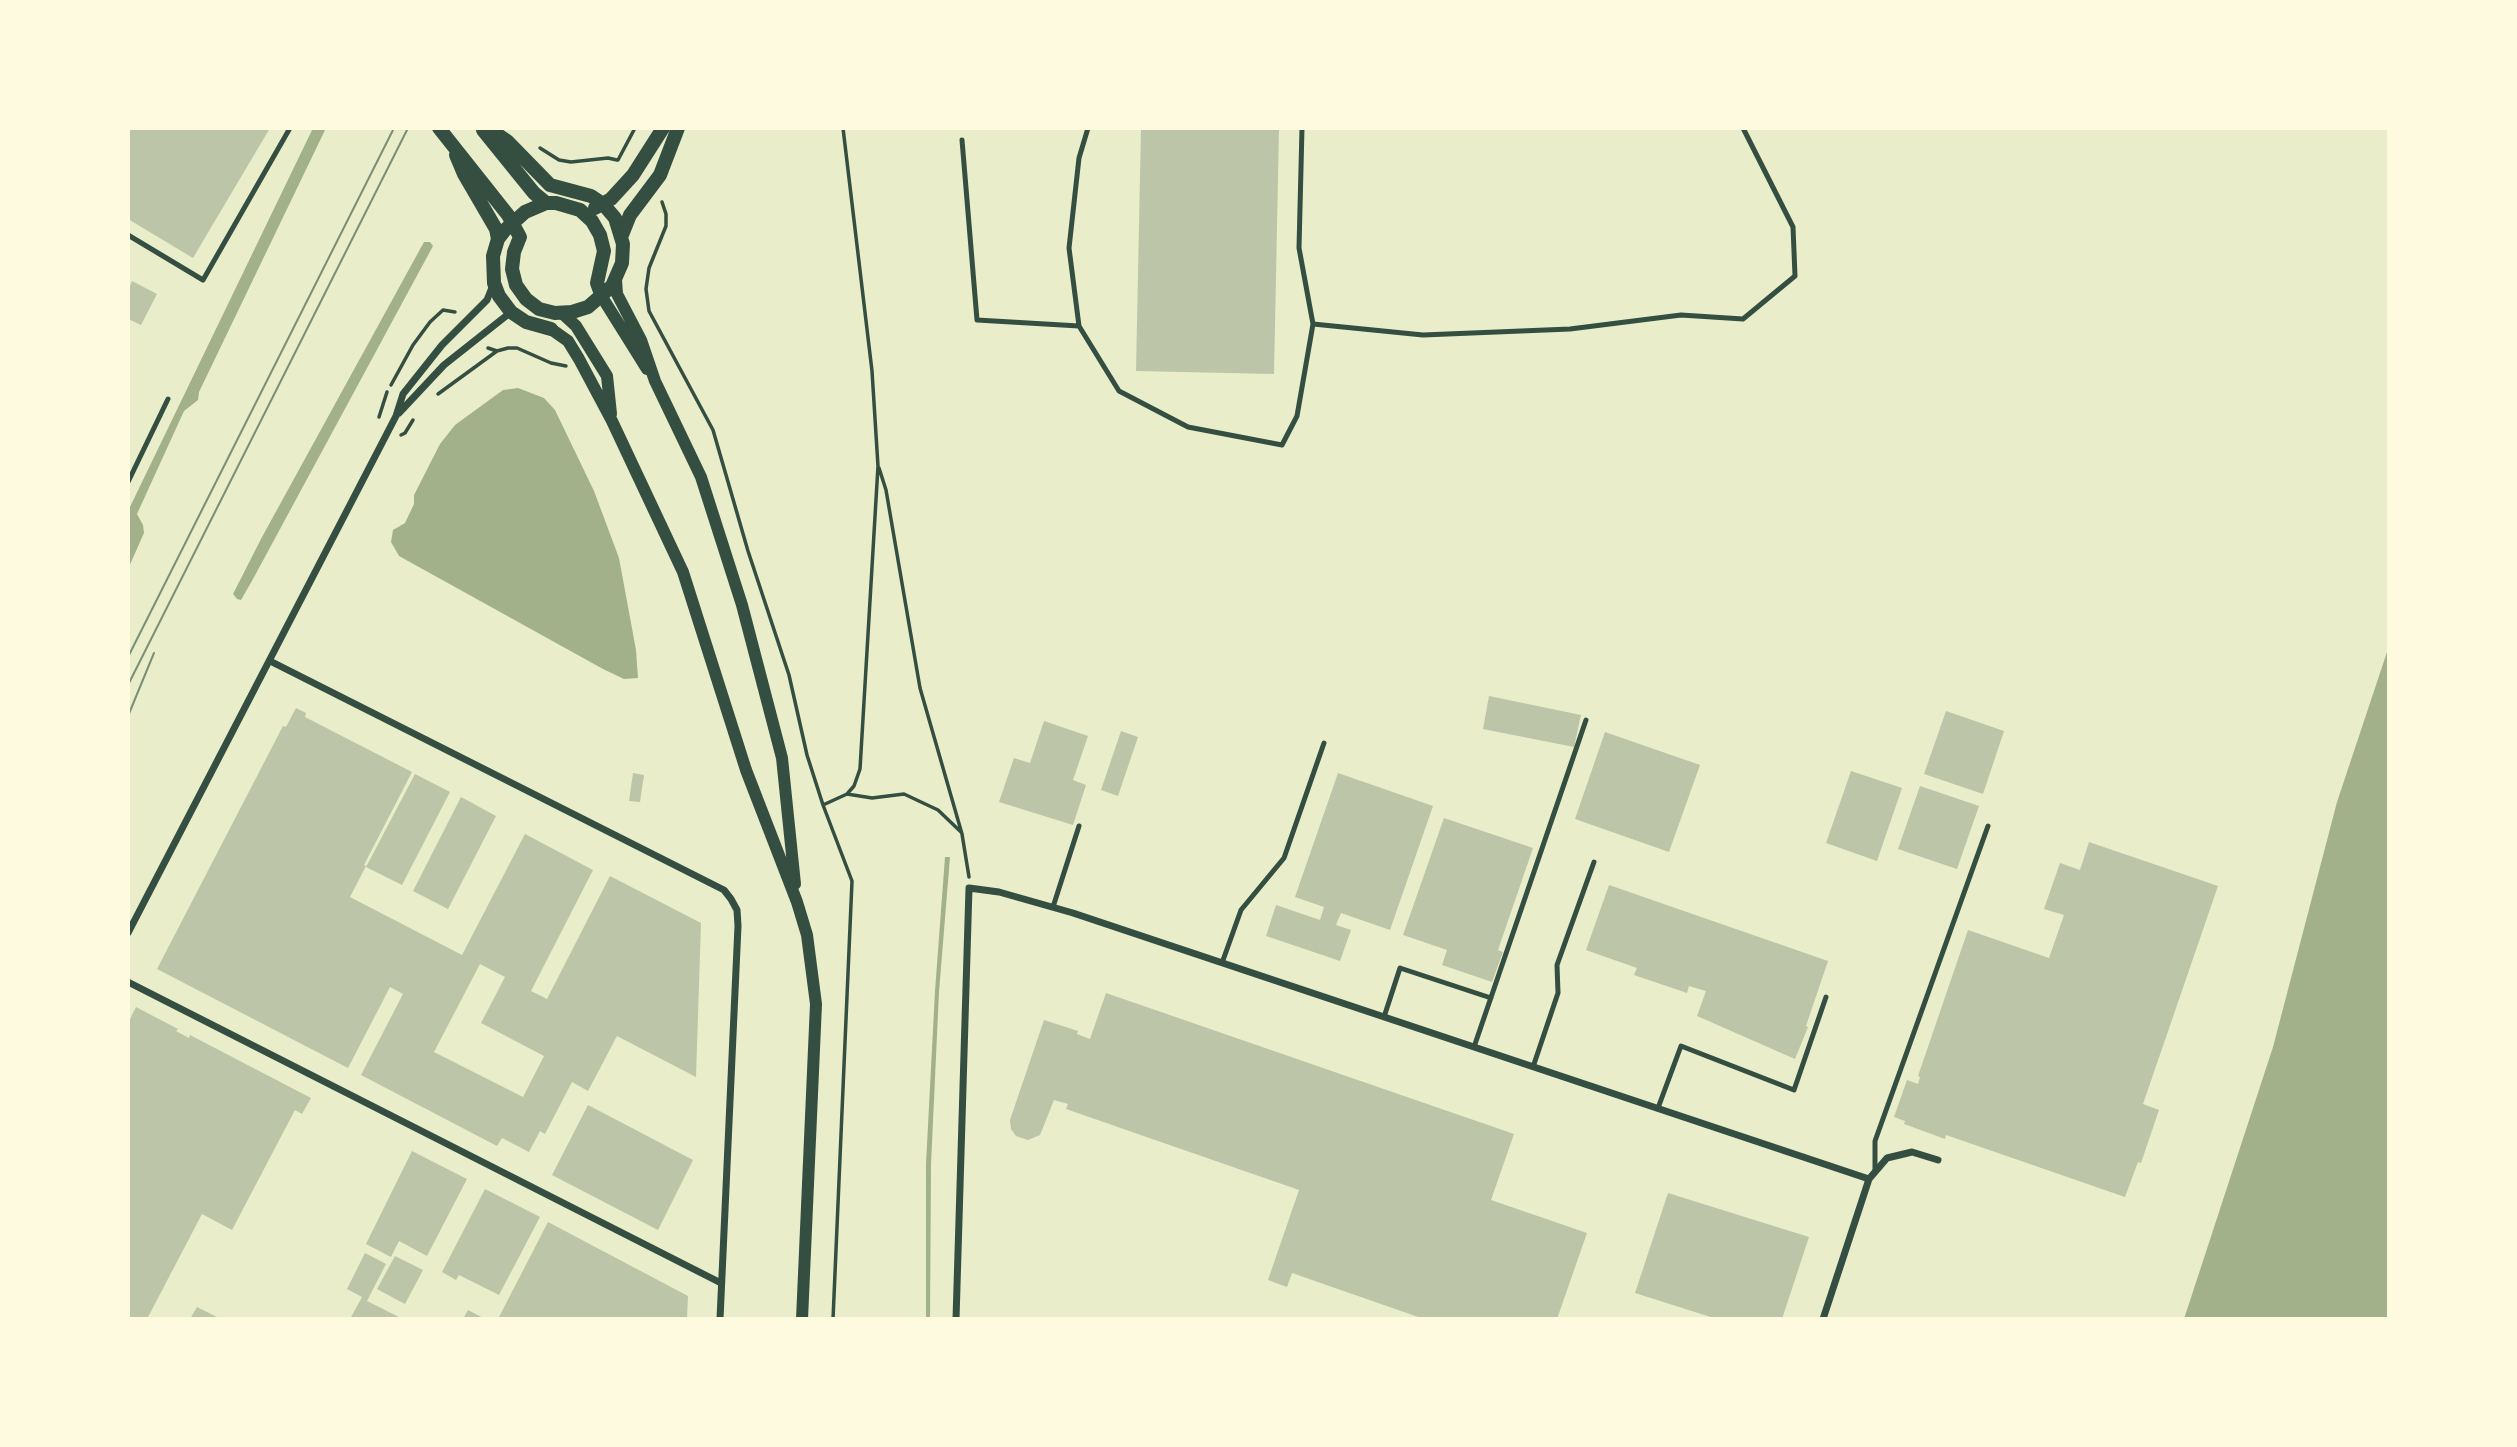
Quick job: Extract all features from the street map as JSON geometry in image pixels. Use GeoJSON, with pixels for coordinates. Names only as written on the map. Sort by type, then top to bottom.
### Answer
{"type":"FeatureCollection","features":[{"type":"Feature","properties":{"kind":"main road"},"geometry":{"type":"LineString","coordinates":[[439,128],[496,229],[498,239],[492,265],[499,296],[511,312],[526,322],[551,329]]}},
{"type":"Feature","properties":{"kind":"main road"},"geometry":{"type":"LineString","coordinates":[[482,128],[534,193],[546,203]]}},
{"type":"Feature","properties":{"kind":"main road"},"geometry":{"type":"LineString","coordinates":[[452,147],[472,167],[520,237],[512,261],[513,277],[520,293],[547,312],[563,314],[581,310],[602,297],[616,280],[624,254],[622,235],[614,218],[603,204],[584,193],[556,187],[541,178],[507,141],[488,128]]}},
{"type":"Feature","properties":{"kind":"main road"},"geometry":{"type":"LineString","coordinates":[[498,239],[512,222],[532,208],[546,203],[589,210],[611,199],[633,175],[663,128]]}},
{"type":"Feature","properties":{"kind":"main road"},"geometry":{"type":"LineString","coordinates":[[622,235],[630,215],[660,175],[678,128]]}},
{"type":"Feature","properties":{"kind":"main road"},"geometry":{"type":"LineString","coordinates":[[580,210],[597,228],[603,243],[604,259],[597,283],[602,297]]}},
{"type":"Feature","properties":{"kind":"main road"},"geometry":{"type":"LineString","coordinates":[[511,312],[532,304]]}},
{"type":"Feature","properties":{"kind":"street"},"geometry":{"type":"LineString","coordinates":[[616,280],[617,294],[641,340],[655,381],[701,477],[742,605],[782,758],[797,902]]}},
{"type":"Feature","properties":{"kind":"street"},"geometry":{"type":"LineString","coordinates":[[128,933],[396,416],[403,394],[442,345],[486,300],[494,283]]}},
{"type":"Feature","properties":{"kind":"street"},"geometry":{"type":"LineString","coordinates":[[602,297],[630,346],[655,381]]}},
{"type":"Feature","properties":{"kind":"street"},"geometry":{"type":"LineString","coordinates":[[396,416],[444,365],[511,312]]}},
{"type":"Feature","properties":{"kind":"street"},"geometry":{"type":"LineString","coordinates":[[563,314],[576,326],[607,376],[612,421]]}},
{"type":"Feature","properties":{"kind":"street"},"geometry":{"type":"LineString","coordinates":[[551,329],[563,335],[573,347],[612,421],[683,572],[746,771],[807,934],[816,1004],[802,1319]]}},
{"type":"Feature","properties":{"kind":"street"},"geometry":{"type":"LineString","coordinates":[[270,661],[724,890],[731,898],[737,910],[738,926],[720,1319]]}},
{"type":"Feature","properties":{"kind":"street"},"geometry":{"type":"LineString","coordinates":[[956,1319],[969,888],[999,892],[1053,907],[1869,1179]]}},
{"type":"Feature","properties":{"kind":"street"},"geometry":{"type":"LineString","coordinates":[[128,982],[721,1283]]}},
{"type":"Feature","properties":{"kind":"street"},"geometry":{"type":"LineString","coordinates":[[1823,1319],[1869,1179],[1887,1158],[1912,1152],[1938,1160]]}},
{"type":"Feature","properties":{"kind":"lane"},"geometry":{"type":"LineString","coordinates":[[128,235],[203,280],[290,128]]}},
{"type":"Feature","properties":{"kind":"lane"},"geometry":{"type":"LineString","coordinates":[[1088,128],[1079,158],[1069,248],[1079,326],[1119,391],[1188,427],[1282,445],[1297,416],[1313,324],[1299,248],[1302,128]]}},
{"type":"Feature","properties":{"kind":"lane"},"geometry":{"type":"LineString","coordinates":[[1313,324],[1423,335],[1570,329],[1682,315],[1743,319],[1795,276],[1793,227],[1743,128]]}},
{"type":"Feature","properties":{"kind":"lane"},"geometry":{"type":"LineString","coordinates":[[962,141],[976,320],[1079,326]]}},
{"type":"Feature","properties":{"kind":"lane"},"geometry":{"type":"LineString","coordinates":[[128,482],[168,399]]}},
{"type":"Feature","properties":{"kind":"lane"},"geometry":{"type":"LineString","coordinates":[[1474,1047],[1586,720]]}},
{"type":"Feature","properties":{"kind":"lane"},"geometry":{"type":"LineString","coordinates":[[1222,963],[1241,910],[1284,858],[1324,743]]}},
{"type":"Feature","properties":{"kind":"lane"},"geometry":{"type":"LineString","coordinates":[[1053,907],[1079,826]]}},
{"type":"Feature","properties":{"kind":"lane"},"geometry":{"type":"LineString","coordinates":[[1875,1171],[1875,1141],[1988,826]]}},
{"type":"Feature","properties":{"kind":"lane"},"geometry":{"type":"LineString","coordinates":[[1533,1067],[1558,993],[1557,965],[1594,862]]}},
{"type":"Feature","properties":{"kind":"lane"},"geometry":{"type":"LineString","coordinates":[[1384,1017],[1400,968],[1491,998]]}},
{"type":"Feature","properties":{"kind":"lane"},"geometry":{"type":"LineString","coordinates":[[1658,1108],[1681,1046],[1794,1090],[1826,997]]}},
{"type":"Feature","properties":{"kind":"path"},"geometry":{"type":"LineString","coordinates":[[618,160],[635,128]]}},
{"type":"Feature","properties":{"kind":"path"},"geometry":{"type":"LineString","coordinates":[[823,805],[847,794],[855,786],[860,769],[878,466],[872,371],[843,128]]}},
{"type":"Feature","properties":{"kind":"path"},"geometry":{"type":"LineString","coordinates":[[539,147],[559,160],[571,162],[608,158],[618,160],[633,175]]}},
{"type":"Feature","properties":{"kind":"path"},"geometry":{"type":"LineString","coordinates":[[649,190],[661,201],[667,220],[664,235],[649,268],[646,289],[649,311],[713,430],[748,551],[789,676],[807,755],[852,881],[833,1319]]}},
{"type":"Feature","properties":{"kind":"path"},"geometry":{"type":"LineString","coordinates":[[436,396],[497,351]]}},
{"type":"Feature","properties":{"kind":"path"},"geometry":{"type":"LineString","coordinates":[[381,445],[405,433],[419,413]]}},
{"type":"Feature","properties":{"kind":"path"},"geometry":{"type":"LineString","coordinates":[[878,466],[886,490],[920,688],[962,834],[970,868],[969,888]]}},
{"type":"Feature","properties":{"kind":"path"},"geometry":{"type":"LineString","coordinates":[[847,794],[872,798],[904,794],[938,810],[962,834]]}},
{"type":"Feature","properties":{"kind":"shaded area"},"geometry":{"type":"Polygon","coordinates":[[[313,128],[326,128],[199,392],[198,400],[184,411],[137,514],[144,533],[128,569],[128,511],[313,128]]]}},
{"type":"Feature","properties":{"kind":"shaded area"},"geometry":{"type":"Polygon","coordinates":[[[424,242],[430,242],[433,246],[253,579],[241,600],[237,599],[233,594],[262,537],[424,242]]]}},
{"type":"Feature","properties":{"kind":"shaded area"},"geometry":{"type":"Polygon","coordinates":[[[518,388],[544,398],[555,410],[594,491],[619,558],[636,650],[638,678],[624,679],[603,669],[399,556],[391,542],[393,530],[405,523],[414,504],[414,495],[440,444],[455,425],[503,390],[518,388]]]}},
{"type":"Feature","properties":{"kind":"shaded area"},"geometry":{"type":"Polygon","coordinates":[[[2389,646],[2389,1319],[2184,1319],[2273,1047],[2337,802],[2389,646]]]}},
{"type":"Feature","properties":{"kind":"shaded area"},"geometry":{"type":"Polygon","coordinates":[[[945,857],[950,857],[939,992],[931,1164],[930,1319],[926,1319],[926,1164],[945,857]]]}},
{"type":"Feature","properties":{"kind":"building"},"geometry":{"type":"Polygon","coordinates":[[[128,128],[270,128],[193,258],[128,219],[128,128]]]}},
{"type":"Feature","properties":{"kind":"building"},"geometry":{"type":"Polygon","coordinates":[[[1141,128],[1279,128],[1274,374],[1136,371],[1141,128]]]}},
{"type":"Feature","properties":{"kind":"building"},"geometry":{"type":"Polygon","coordinates":[[[132,281],[157,294],[141,325],[128,319],[128,291],[132,281]]]}},
{"type":"Feature","properties":{"kind":"building"},"geometry":{"type":"Polygon","coordinates":[[[1489,696],[1581,715],[1574,747],[1483,729],[1489,696]]]}},
{"type":"Feature","properties":{"kind":"building"},"geometry":{"type":"Polygon","coordinates":[[[296,708],[306,713],[305,717],[412,772],[350,897],[462,955],[525,834],[593,870],[531,991],[547,999],[610,876],[701,923],[696,1077],[617,1036],[588,1091],[572,1082],[545,1134],[540,1131],[529,1152],[502,1138],[497,1146],[361,1075],[403,994],[390,987],[348,1068],[157,969],[283,726],[286,727],[296,708]],[[480,964],[434,1052],[523,1097],[544,1056],[481,1023],[505,977],[480,964]]]}},
{"type":"Feature","properties":{"kind":"building"},"geometry":{"type":"Polygon","coordinates":[[[1946,711],[2004,731],[1983,794],[1924,774],[1946,711]]]}},
{"type":"Feature","properties":{"kind":"building"},"geometry":{"type":"Polygon","coordinates":[[[1044,721],[1088,736],[1073,780],[1086,785],[1073,825],[999,802],[1014,758],[1030,763],[1044,721]]]}},
{"type":"Feature","properties":{"kind":"building"},"geometry":{"type":"Polygon","coordinates":[[[1121,731],[1138,737],[1118,796],[1101,790],[1121,731]]]}},
{"type":"Feature","properties":{"kind":"building"},"geometry":{"type":"Polygon","coordinates":[[[1605,732],[1700,765],[1669,852],[1575,819],[1605,732]]]}},
{"type":"Feature","properties":{"kind":"building"},"geometry":{"type":"Polygon","coordinates":[[[1851,771],[1902,788],[1877,861],[1826,843],[1851,771]]]}},
{"type":"Feature","properties":{"kind":"building"},"geometry":{"type":"Polygon","coordinates":[[[633,773],[644,775],[640,802],[629,801],[633,773]]]}},
{"type":"Feature","properties":{"kind":"building"},"geometry":{"type":"Polygon","coordinates":[[[1338,773],[1433,806],[1390,930],[1341,913],[1336,925],[1351,930],[1340,961],[1266,936],[1276,905],[1320,920],[1324,907],[1295,897],[1338,773]]]}},
{"type":"Feature","properties":{"kind":"building"},"geometry":{"type":"Polygon","coordinates":[[[415,774],[450,792],[402,885],[366,867],[415,774]]]}},
{"type":"Feature","properties":{"kind":"building"},"geometry":{"type":"Polygon","coordinates":[[[1920,786],[1979,806],[1957,869],[1898,849],[1920,786]]]}},
{"type":"Feature","properties":{"kind":"building"},"geometry":{"type":"Polygon","coordinates":[[[461,797],[496,816],[448,909],[413,891],[461,797]]]}},
{"type":"Feature","properties":{"kind":"building"},"geometry":{"type":"Polygon","coordinates":[[[1444,818],[1533,848],[1498,950],[1503,952],[1492,982],[1442,965],[1447,950],[1403,935],[1444,818]]]}},
{"type":"Feature","properties":{"kind":"building"},"geometry":{"type":"Polygon","coordinates":[[[2089,842],[2218,886],[2143,1104],[2159,1110],[2141,1163],[2138,1162],[2125,1197],[1946,1135],[1945,1139],[1904,1124],[1905,1121],[1894,1117],[1907,1080],[1918,1084],[1918,1076],[1968,930],[2049,958],[2064,915],[2044,909],[2060,863],[2080,870],[2089,842]]]}},
{"type":"Feature","properties":{"kind":"building"},"geometry":{"type":"Polygon","coordinates":[[[1609,885],[1828,961],[1806,1026],[1808,1027],[1795,1059],[1697,1016],[1706,991],[1689,986],[1687,993],[1634,975],[1637,968],[1586,950],[1609,885]]]}},
{"type":"Feature","properties":{"kind":"building"},"geometry":{"type":"Polygon","coordinates":[[[1106,993],[1514,1134],[1491,1200],[1587,1233],[1557,1319],[1424,1319],[1292,1273],[1287,1287],[1268,1280],[1299,1190],[1066,1109],[1068,1104],[1054,1100],[1040,1135],[1028,1140],[1016,1136],[1011,1129],[1010,1120],[1044,1020],[1078,1031],[1077,1034],[1090,1039],[1106,993]]]}},
{"type":"Feature","properties":{"kind":"building"},"geometry":{"type":"Polygon","coordinates":[[[136,1007],[178,1029],[176,1031],[189,1038],[190,1035],[311,1098],[302,1114],[295,1110],[232,1230],[202,1214],[147,1319],[128,1319],[128,1023],[136,1007]]]}},
{"type":"Feature","properties":{"kind":"building"},"geometry":{"type":"Polygon","coordinates":[[[588,1105],[693,1160],[658,1230],[552,1175],[588,1105]]]}},
{"type":"Feature","properties":{"kind":"building"},"geometry":{"type":"Polygon","coordinates":[[[412,1151],[467,1179],[427,1256],[399,1241],[391,1257],[366,1244],[412,1151]]]}},
{"type":"Feature","properties":{"kind":"building"},"geometry":{"type":"Polygon","coordinates":[[[485,1189],[540,1217],[499,1295],[459,1275],[456,1280],[442,1272],[485,1189]]]}},
{"type":"Feature","properties":{"kind":"building"},"geometry":{"type":"Polygon","coordinates":[[[1668,1193],[1809,1237],[1782,1319],[1717,1319],[1635,1293],[1668,1193]]]}},
{"type":"Feature","properties":{"kind":"building"},"geometry":{"type":"Polygon","coordinates":[[[548,1222],[688,1296],[687,1319],[498,1319],[548,1222]]]}},
{"type":"Feature","properties":{"kind":"building"},"geometry":{"type":"Polygon","coordinates":[[[365,1253],[386,1264],[367,1301],[403,1319],[350,1319],[362,1297],[347,1289],[365,1253]]]}},
{"type":"Feature","properties":{"kind":"building"},"geometry":{"type":"Polygon","coordinates":[[[395,1256],[423,1270],[405,1304],[377,1289],[395,1256]]]}},
{"type":"Feature","properties":{"kind":"building"},"geometry":{"type":"Polygon","coordinates":[[[197,1307],[221,1319],[190,1319],[197,1307]]]}},
{"type":"Feature","properties":{"kind":"building"},"geometry":{"type":"Polygon","coordinates":[[[468,1310],[485,1319],[463,1319],[468,1310]]]}},
{"type":"Feature","properties":{"kind":"tram line"},"geometry":{"type":"LineString","coordinates":[[128,657],[394,128]]}},
{"type":"Feature","properties":{"kind":"tram line"},"geometry":{"type":"LineString","coordinates":[[128,685],[408,128]]}},
{"type":"Feature","properties":{"kind":"tram line"},"geometry":{"type":"LineString","coordinates":[[128,716],[154,653]]}}]}
